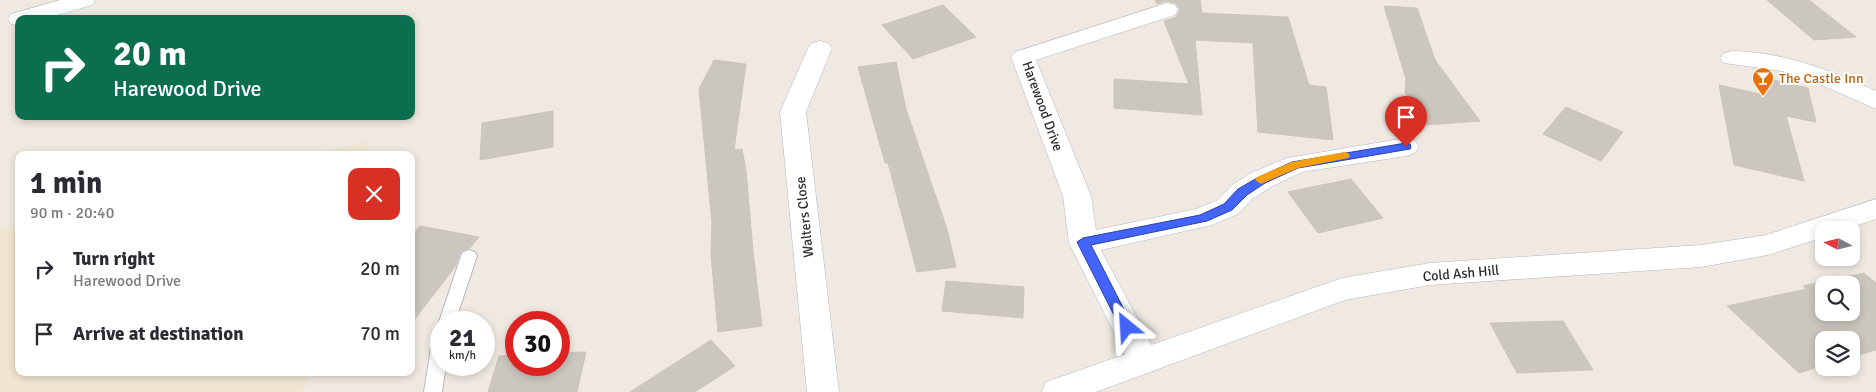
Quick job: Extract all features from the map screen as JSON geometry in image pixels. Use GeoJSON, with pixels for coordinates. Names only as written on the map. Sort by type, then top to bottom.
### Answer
{"type":"FeatureCollection","features":[{"type":"Feature","properties":{"kind":"street"},"geometry":{"type":"LineString","coordinates":[[33,15],[84,0]]}},
{"type":"Feature","properties":{"kind":"street","name":"Harewood Drive"},"geometry":{"type":"LineString","coordinates":[[1144,361],[1083,242],[1077,196],[1023,57],[1167,10]]}},
{"type":"Feature","properties":{"kind":"street"},"geometry":{"type":"LineString","coordinates":[[0,24],[15,20]]}},
{"type":"Feature","properties":{"kind":"street","name":"Walters Close"},"geometry":{"type":"LineString","coordinates":[[820,48],[792,112],[823,392]]}},
{"type":"Feature","properties":{"kind":"street"},"geometry":{"type":"LineString","coordinates":[[1732,58],[1750,57],[1814,72],[1876,102]]}},
{"type":"Feature","properties":{"kind":"street"},"geometry":{"type":"LineString","coordinates":[[1876,108],[1874,110],[1876,112]]}},
{"type":"Feature","properties":{"kind":"street"},"geometry":{"type":"LineString","coordinates":[[1083,242],[1202,218],[1228,207],[1242,192],[1261,180],[1296,164],[1406,147]]}},
{"type":"Feature","properties":{"kind":"street","name":"Cold Ash Hill"},"geometry":{"type":"LineString","coordinates":[[1058,392],[1342,289],[1430,274],[1701,256],[1768,245],[1876,209]]}},
{"type":"Feature","properties":{"kind":"lane"},"geometry":{"type":"LineString","coordinates":[[452,311],[469,256]]}},
{"type":"Feature","properties":{"kind":"lane"},"geometry":{"type":"LineString","coordinates":[[433,392],[436,376]]}},
{"type":"Feature","properties":{"kind":"shaded area"},"geometry":{"type":"Polygon","coordinates":[[[369,141],[367,151],[328,151],[369,141]]]}},
{"type":"Feature","properties":{"kind":"shaded area"},"geometry":{"type":"Polygon","coordinates":[[[15,225],[15,376],[307,376],[303,392],[0,392],[0,228],[15,225]]]}},
{"type":"Feature","properties":{"kind":"building"},"geometry":{"type":"Polygon","coordinates":[[[1155,0],[1200,0],[1202,13],[1288,17],[1309,85],[1326,87],[1333,140],[1258,132],[1253,43],[1195,40],[1202,115],[1114,108],[1114,79],[1189,84],[1164,21],[1176,17],[1180,9],[1175,3],[1166,1],[1157,4],[1155,0]]]}},
{"type":"Feature","properties":{"kind":"building"},"geometry":{"type":"Polygon","coordinates":[[[1767,0],[1809,0],[1856,37],[1814,40],[1767,0]]]}},
{"type":"Feature","properties":{"kind":"building"},"geometry":{"type":"Polygon","coordinates":[[[943,5],[976,37],[913,59],[882,25],[943,5]]]}},
{"type":"Feature","properties":{"kind":"building"},"geometry":{"type":"Polygon","coordinates":[[[1384,6],[1417,8],[1435,60],[1480,121],[1427,125],[1405,92],[1406,79],[1384,6]]]}},
{"type":"Feature","properties":{"kind":"building"},"geometry":{"type":"Polygon","coordinates":[[[714,60],[746,64],[734,150],[742,149],[746,170],[762,326],[718,332],[711,255],[712,223],[699,89],[714,60]]]}},
{"type":"Feature","properties":{"kind":"building"},"geometry":{"type":"Polygon","coordinates":[[[896,62],[906,109],[947,229],[956,267],[917,272],[888,163],[885,163],[858,67],[896,62]]]}},
{"type":"Feature","properties":{"kind":"building"},"geometry":{"type":"Polygon","coordinates":[[[1757,76],[1808,88],[1816,122],[1786,116],[1804,181],[1734,165],[1719,85],[1760,94],[1757,76]]]}},
{"type":"Feature","properties":{"kind":"building"},"geometry":{"type":"Polygon","coordinates":[[[1566,107],[1623,132],[1601,161],[1543,134],[1566,107]]]}},
{"type":"Feature","properties":{"kind":"building"},"geometry":{"type":"Polygon","coordinates":[[[553,111],[553,147],[480,160],[482,123],[553,111]]]}},
{"type":"Feature","properties":{"kind":"building"},"geometry":{"type":"Polygon","coordinates":[[[1351,179],[1383,218],[1318,233],[1288,192],[1351,179]]]}},
{"type":"Feature","properties":{"kind":"building"},"geometry":{"type":"Polygon","coordinates":[[[420,226],[479,237],[470,248],[461,251],[455,267],[415,319],[415,232],[420,226]]]}},
{"type":"Feature","properties":{"kind":"building"},"geometry":{"type":"Polygon","coordinates":[[[1864,273],[1876,283],[1876,350],[1860,354],[1860,331],[1815,331],[1815,368],[1799,373],[1727,306],[1807,289],[1803,286],[1815,283],[1815,321],[1860,321],[1860,276],[1850,276],[1864,273]]]}},
{"type":"Feature","properties":{"kind":"building"},"geometry":{"type":"Polygon","coordinates":[[[946,281],[1024,287],[1023,318],[942,311],[946,281]]]}},
{"type":"Feature","properties":{"kind":"building"},"geometry":{"type":"Polygon","coordinates":[[[1563,321],[1593,370],[1517,373],[1490,323],[1563,321]]]}},
{"type":"Feature","properties":{"kind":"building"},"geometry":{"type":"Polygon","coordinates":[[[711,340],[735,366],[695,392],[630,392],[711,340]]]}},
{"type":"Feature","properties":{"kind":"building"},"geometry":{"type":"Polygon","coordinates":[[[586,352],[577,392],[488,392],[493,376],[495,376],[499,356],[505,356],[505,376],[570,376],[570,353],[586,352]]]}},
{"type":"Feature","properties":{"kind":"slow traffic"},"geometry":{"type":"LineString","coordinates":[[1261,180],[1296,164],[1344,156]]}},
{"type":"Feature","properties":{"kind":"place","name":"The Castle Inn"},"geometry":{"type":"Point","coordinates":[1763,97]}},
{"type":"Feature","properties":{"kind":"route"},"geometry":{"type":"LineString","coordinates":[[1127,327],[1083,242],[1202,218],[1228,207],[1242,192],[1261,180],[1296,164],[1406,147]]}}]}
